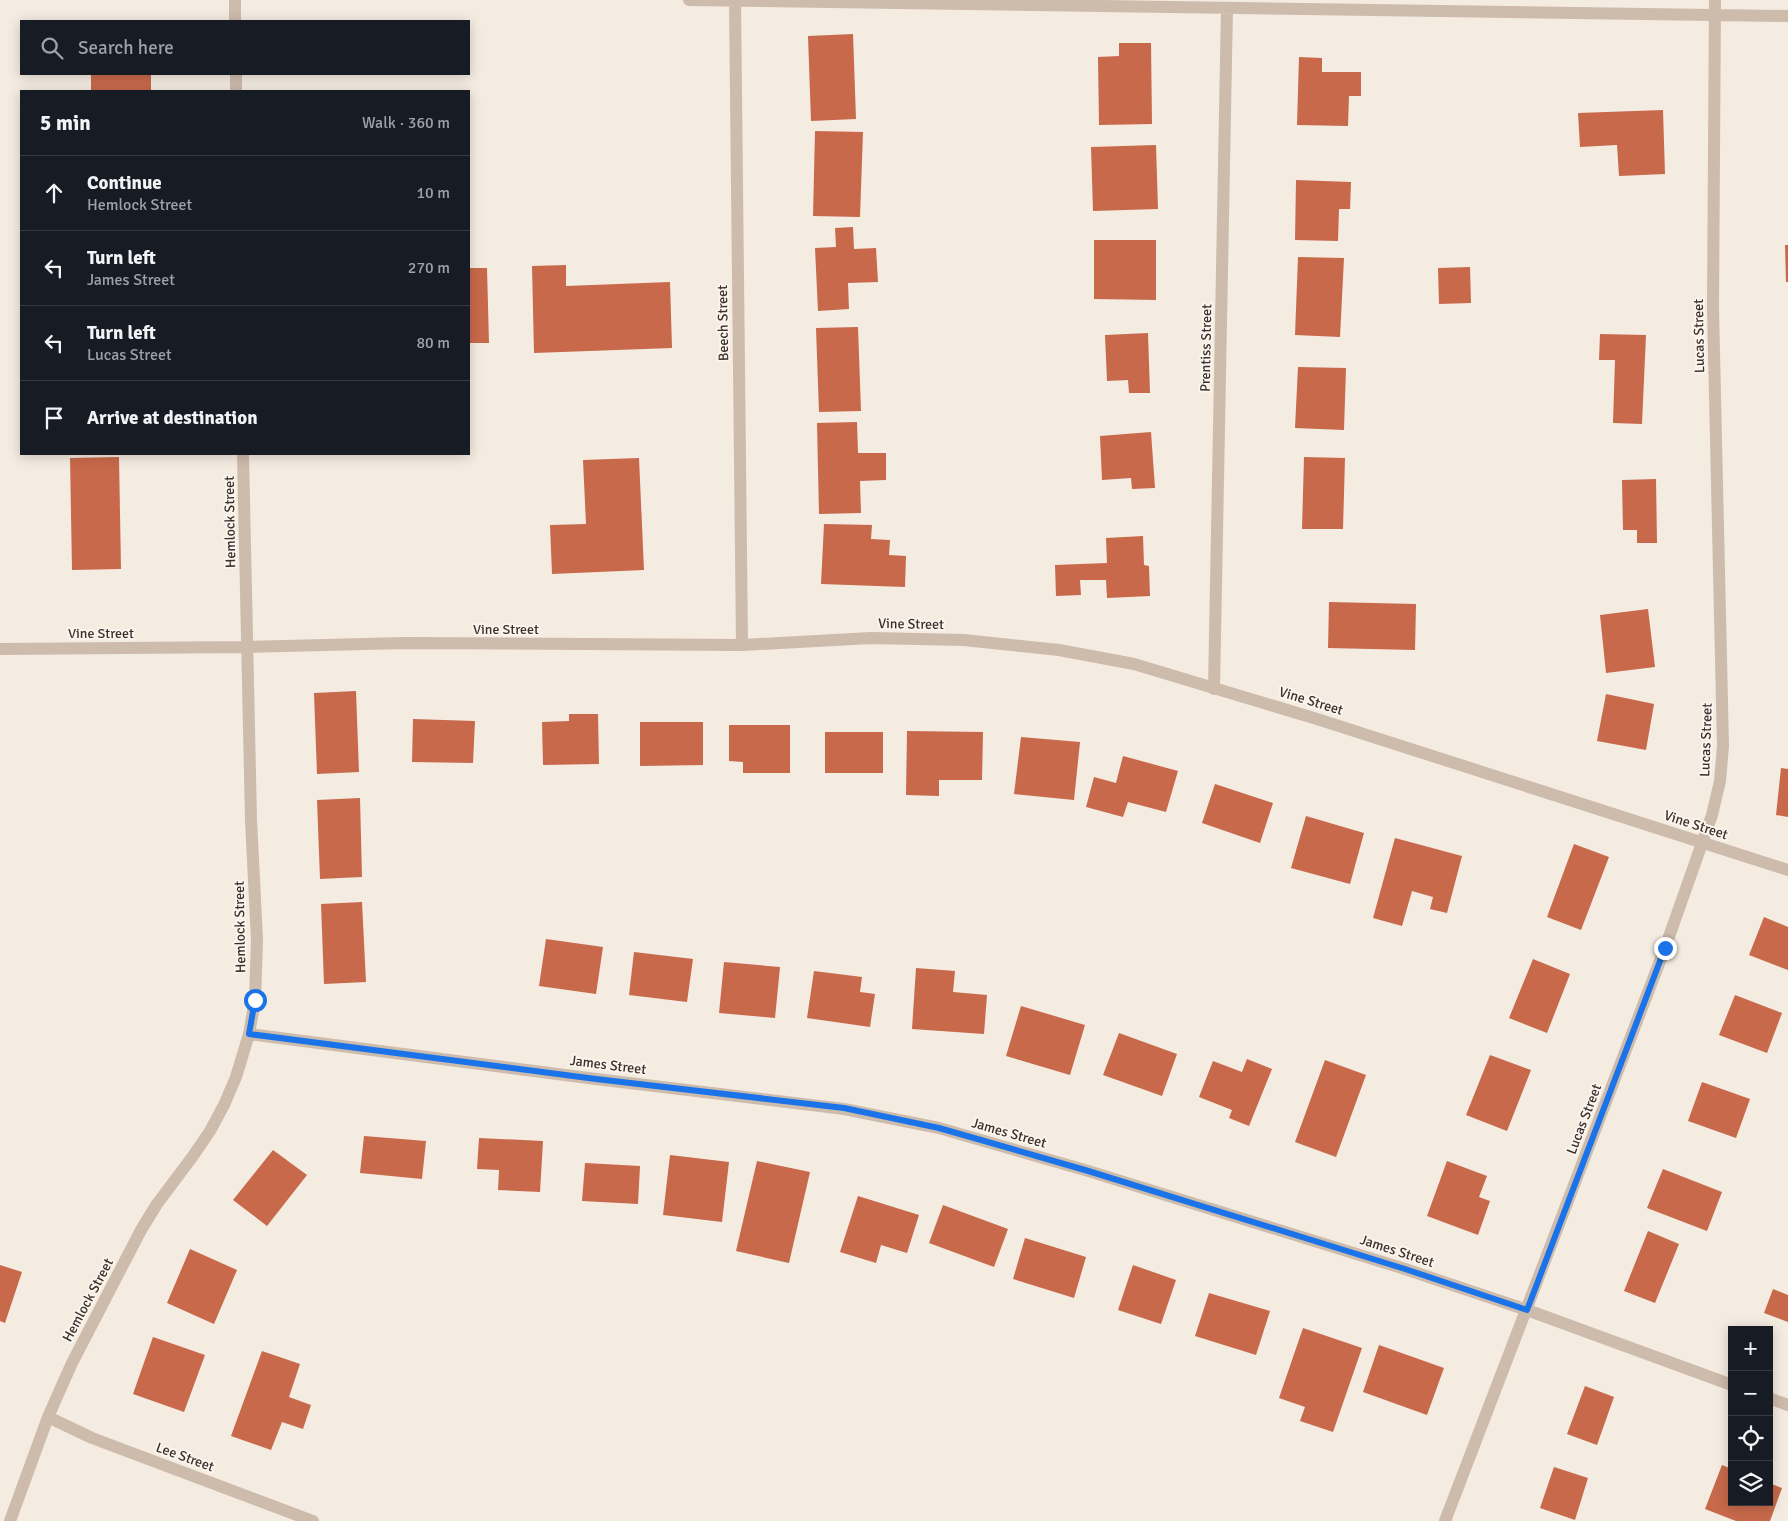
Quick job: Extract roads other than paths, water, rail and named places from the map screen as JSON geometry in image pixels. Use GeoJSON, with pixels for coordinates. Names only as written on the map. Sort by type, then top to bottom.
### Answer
{"type":"FeatureCollection","features":[{"type":"Feature","properties":{"kind":"street"},"geometry":{"type":"LineString","coordinates":[[235,0],[235,20]]}},
{"type":"Feature","properties":{"kind":"street"},"geometry":{"type":"LineString","coordinates":[[689,0],[1788,16]]}},
{"type":"Feature","properties":{"kind":"street","name":"Lucas Street"},"geometry":{"type":"LineString","coordinates":[[1445,1521],[1665,948],[1712,815],[1720,781],[1723,746],[1713,308],[1715,0]]}},
{"type":"Feature","properties":{"kind":"street","name":"Beech Street"},"geometry":{"type":"LineString","coordinates":[[735,1],[742,645]]}},
{"type":"Feature","properties":{"kind":"street","name":"Prentiss Street"},"geometry":{"type":"LineString","coordinates":[[1214,688],[1227,8]]}},
{"type":"Feature","properties":{"kind":"street"},"geometry":{"type":"LineString","coordinates":[[236,75],[236,90]]}},
{"type":"Feature","properties":{"kind":"street","name":"Hemlock Street"},"geometry":{"type":"LineString","coordinates":[[10,1521],[48,1418],[72,1363],[141,1230],[157,1204],[210,1131],[224,1105],[236,1077],[249,1034],[255,1000],[257,940],[251,820],[243,455]]}},
{"type":"Feature","properties":{"kind":"street","name":"Vine Street"},"geometry":{"type":"LineString","coordinates":[[0,649],[247,647],[406,643],[742,645],[871,638],[964,640],[1059,650],[1134,664],[1317,719],[1788,870]]}},
{"type":"Feature","properties":{"kind":"street","name":"James Street"},"geometry":{"type":"LineString","coordinates":[[249,1034],[596,1079],[844,1108],[939,1128],[1094,1173],[1405,1269],[1527,1310],[1728,1383]]}},
{"type":"Feature","properties":{"kind":"street"},"geometry":{"type":"LineString","coordinates":[[1773,1399],[1788,1405]]}},
{"type":"Feature","properties":{"kind":"street","name":"Lee Street"},"geometry":{"type":"LineString","coordinates":[[48,1418],[92,1438],[313,1521]]}}]}
